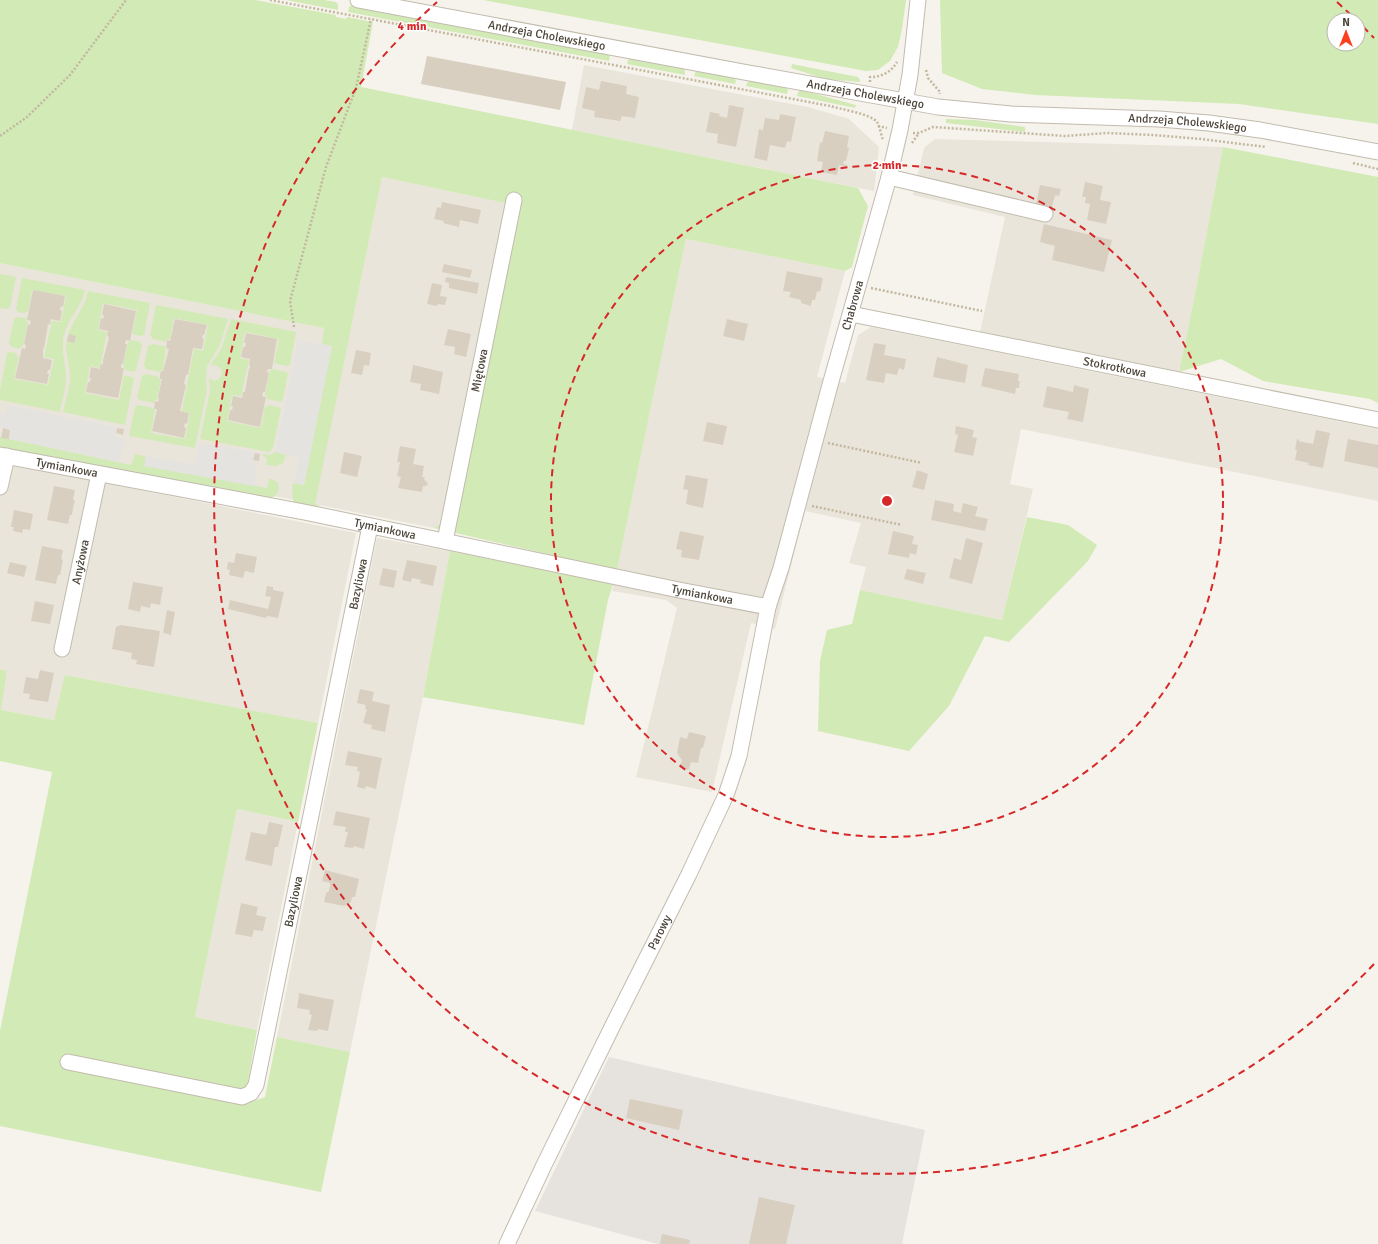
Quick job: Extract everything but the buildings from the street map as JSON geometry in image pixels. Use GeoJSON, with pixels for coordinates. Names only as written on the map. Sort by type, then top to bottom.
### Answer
{"type":"FeatureCollection","features":[{"type":"Feature","properties":{"kind":"street","name":"Andrzeja Cholewskiego"},"geometry":{"type":"LineString","coordinates":[[358,0],[938,107],[1011,114],[1159,119],[1210,123],[1260,130],[1378,152]]}},
{"type":"Feature","properties":{"kind":"street","name":"Chabrowa"},"geometry":{"type":"LineString","coordinates":[[768,607],[782,568],[798,502],[830,385],[889,177],[910,75],[918,0]]}},
{"type":"Feature","properties":{"kind":"street"},"geometry":{"type":"LineString","coordinates":[[889,177],[1045,214]]}},
{"type":"Feature","properties":{"kind":"street","name":"Miętowa"},"geometry":{"type":"LineString","coordinates":[[445,541],[514,200]]}},
{"type":"Feature","properties":{"kind":"street","name":"Stokrotkowa"},"geometry":{"type":"LineString","coordinates":[[851,314],[1378,420]]}},
{"type":"Feature","properties":{"kind":"street"},"geometry":{"type":"LineString","coordinates":[[0,487],[3,455]]}},
{"type":"Feature","properties":{"kind":"street","name":"Tymiankowa"},"geometry":{"type":"LineString","coordinates":[[3,455],[282,508],[768,607]]}},
{"type":"Feature","properties":{"kind":"street","name":"Anyżowa"},"geometry":{"type":"LineString","coordinates":[[62,649],[99,474]]}},
{"type":"Feature","properties":{"kind":"street","name":"Bazyliowa"},"geometry":{"type":"LineString","coordinates":[[68,1062],[242,1097],[251,1093],[256,1085],[370,526]]}},
{"type":"Feature","properties":{"kind":"street","name":"Parowy"},"geometry":{"type":"LineString","coordinates":[[507,1244],[544,1165],[689,874],[726,795],[739,756],[768,607]]}},
{"type":"Feature","properties":{"kind":"path"},"geometry":{"type":"LineString","coordinates":[[0,136],[27,117],[70,75],[126,0]]}},
{"type":"Feature","properties":{"kind":"path"},"geometry":{"type":"LineString","coordinates":[[270,0],[799,99],[863,114],[873,118],[878,126],[887,128]]}},
{"type":"Feature","properties":{"kind":"path"},"geometry":{"type":"LineString","coordinates":[[294,327],[290,301],[326,167],[356,88],[371,19]]}},
{"type":"Feature","properties":{"kind":"path"},"geometry":{"type":"LineString","coordinates":[[869,83],[870,77],[881,76],[889,71]]}},
{"type":"Feature","properties":{"kind":"path"},"geometry":{"type":"LineString","coordinates":[[928,78],[940,92],[940,96]]}},
{"type":"Feature","properties":{"kind":"path"},"geometry":{"type":"LineString","coordinates":[[863,114],[864,110]]}},
{"type":"Feature","properties":{"kind":"path"},"geometry":{"type":"LineString","coordinates":[[919,133],[933,127],[1065,136],[1107,133],[1153,135],[1273,148]]}},
{"type":"Feature","properties":{"kind":"path"},"geometry":{"type":"LineString","coordinates":[[1348,162],[1378,169]]}},
{"type":"Feature","properties":{"kind":"path"},"geometry":{"type":"LineString","coordinates":[[859,286],[982,311]]}},
{"type":"Feature","properties":{"kind":"path"},"geometry":{"type":"LineString","coordinates":[[816,440],[922,463]]}},
{"type":"Feature","properties":{"kind":"path"},"geometry":{"type":"LineString","coordinates":[[798,502],[902,525]]}},
{"type":"Feature","properties":{"kind":"shaded area"},"geometry":{"type":"Polygon","coordinates":[[[584,65],[808,107],[849,119],[879,147],[874,191],[572,130],[584,65]]]}},
{"type":"Feature","properties":{"kind":"shaded area"},"geometry":{"type":"Polygon","coordinates":[[[935,139],[1223,147],[1179,372],[980,332],[1005,217],[913,195],[924,148],[935,139]]]}},
{"type":"Feature","properties":{"kind":"shaded area"},"geometry":{"type":"Polygon","coordinates":[[[382,177],[505,203],[440,524],[434,528],[0,441],[0,263],[350,333],[382,177]]]}},
{"type":"Feature","properties":{"kind":"shaded area"},"geometry":{"type":"Polygon","coordinates":[[[686,239],[845,271],[817,377],[845,383],[858,335],[871,327],[1378,429],[1378,501],[1021,429],[1010,484],[1033,489],[1002,620],[860,590],[866,567],[849,563],[861,523],[805,511],[775,629],[751,623],[712,792],[636,777],[677,608],[666,600],[612,591],[686,239]]]}},
{"type":"Feature","properties":{"kind":"shaded area"},"geometry":{"type":"Polygon","coordinates":[[[298,340],[332,346],[304,485],[294,483],[299,457],[275,452],[298,340]]]}},
{"type":"Feature","properties":{"kind":"shaded area"},"geometry":{"type":"Polygon","coordinates":[[[7,405],[116,427],[114,437],[125,439],[120,462],[9,439],[11,429],[0,427],[0,414],[5,414],[7,405]]]}},
{"type":"Feature","properties":{"kind":"shaded area"},"geometry":{"type":"Polygon","coordinates":[[[199,443],[254,452],[252,462],[257,463],[254,486],[144,466],[146,456],[195,465],[199,443]]]}},
{"type":"Feature","properties":{"kind":"shaded area"},"geometry":{"type":"Polygon","coordinates":[[[0,462],[356,533],[318,723],[66,675],[54,720],[1,710],[7,671],[0,669],[0,462]]]}},
{"type":"Feature","properties":{"kind":"shaded area"},"geometry":{"type":"Polygon","coordinates":[[[377,538],[450,551],[423,697],[350,1052],[277,1037],[377,538]]]}},
{"type":"Feature","properties":{"kind":"shaded area"},"geometry":{"type":"Polygon","coordinates":[[[237,809],[298,822],[257,1030],[195,1017],[237,809]]]}},
{"type":"Feature","properties":{"kind":"shaded area"},"geometry":{"type":"Polygon","coordinates":[[[609,1057],[925,1130],[902,1244],[658,1244],[535,1211],[609,1057]]]}},
{"type":"Feature","properties":{"kind":"green space"},"geometry":{"type":"Polygon","coordinates":[[[0,0],[255,0],[336,15],[336,17],[346,19],[347,17],[373,22],[361,87],[858,188],[868,206],[852,267],[845,271],[686,239],[617,570],[434,528],[440,524],[505,203],[382,177],[315,504],[319,505],[318,509],[295,504],[293,501],[292,485],[294,483],[304,485],[332,346],[322,344],[324,328],[0,263],[0,0]]]}},
{"type":"Feature","properties":{"kind":"green space"},"geometry":{"type":"Polygon","coordinates":[[[286,0],[324,0],[336,2],[338,5],[338,10],[286,0]]]}},
{"type":"Feature","properties":{"kind":"green space"},"geometry":{"type":"Polygon","coordinates":[[[483,0],[906,0],[898,47],[890,61],[878,70],[866,71],[483,0]]]}},
{"type":"Feature","properties":{"kind":"green space"},"geometry":{"type":"Polygon","coordinates":[[[940,0],[1378,0],[1378,124],[1239,104],[1035,95],[982,89],[942,73],[940,0]]]}},
{"type":"Feature","properties":{"kind":"green space"},"geometry":{"type":"Polygon","coordinates":[[[351,5],[607,53],[610,57],[609,61],[348,12],[351,5]]]}},
{"type":"Feature","properties":{"kind":"green space"},"geometry":{"type":"Polygon","coordinates":[[[631,58],[683,67],[685,75],[627,64],[628,60],[631,58]]]}},
{"type":"Feature","properties":{"kind":"green space"},"geometry":{"type":"Polygon","coordinates":[[[792,64],[858,77],[860,82],[825,79],[791,68],[792,64]]]}},
{"type":"Feature","properties":{"kind":"green space"},"geometry":{"type":"Polygon","coordinates":[[[698,70],[734,77],[736,81],[735,84],[694,76],[698,70]]]}},
{"type":"Feature","properties":{"kind":"green space"},"geometry":{"type":"Polygon","coordinates":[[[750,80],[785,86],[788,90],[787,94],[746,86],[750,80]]]}},
{"type":"Feature","properties":{"kind":"green space"},"geometry":{"type":"Polygon","coordinates":[[[801,90],[856,105],[855,108],[797,96],[798,92],[801,90]]]}},
{"type":"Feature","properties":{"kind":"green space"},"geometry":{"type":"Polygon","coordinates":[[[946,119],[975,120],[1025,127],[1025,132],[946,123],[946,119]]]}},
{"type":"Feature","properties":{"kind":"green space"},"geometry":{"type":"Polygon","coordinates":[[[1223,147],[1378,177],[1378,403],[1370,399],[1263,381],[1221,359],[1179,372],[1223,147]]]}},
{"type":"Feature","properties":{"kind":"green space"},"geometry":{"type":"Polygon","coordinates":[[[0,274],[16,277],[10,307],[8,309],[0,308],[0,274]]]}},
{"type":"Feature","properties":{"kind":"green space"},"geometry":{"type":"Polygon","coordinates":[[[22,278],[85,290],[81,302],[64,335],[63,350],[66,380],[60,412],[0,400],[0,391],[7,353],[9,352],[17,353],[16,355],[19,356],[14,379],[48,385],[54,359],[44,357],[52,321],[61,322],[66,296],[32,290],[28,312],[18,312],[16,309],[22,278]]]}},
{"type":"Feature","properties":{"kind":"green space"},"geometry":{"type":"Polygon","coordinates":[[[88,291],[150,303],[144,335],[141,336],[132,334],[137,310],[103,303],[98,330],[107,332],[100,368],[90,366],[85,393],[119,400],[124,375],[134,378],[125,425],[63,412],[70,381],[70,371],[66,348],[67,339],[84,304],[88,291]]]}},
{"type":"Feature","properties":{"kind":"green space"},"geometry":{"type":"Polygon","coordinates":[[[156,305],[228,319],[219,347],[207,366],[207,390],[195,448],[129,436],[135,407],[139,405],[153,408],[155,410],[151,433],[185,439],[190,413],[182,411],[194,349],[203,351],[208,325],[174,318],[170,339],[167,339],[166,342],[153,339],[150,335],[156,305]]]}},
{"type":"Feature","properties":{"kind":"green space"},"geometry":{"type":"Polygon","coordinates":[[[18,317],[27,318],[26,321],[28,322],[23,346],[21,346],[20,349],[12,347],[9,343],[14,319],[18,317]]]}},
{"type":"Feature","properties":{"kind":"green space"},"geometry":{"type":"Polygon","coordinates":[[[231,319],[296,332],[290,365],[287,366],[274,363],[279,339],[245,332],[240,358],[249,360],[241,396],[232,395],[227,421],[261,428],[265,407],[268,405],[279,407],[281,409],[273,448],[269,452],[200,439],[210,391],[209,378],[215,381],[219,379],[222,373],[222,370],[218,366],[210,366],[221,349],[231,319]]]}},
{"type":"Feature","properties":{"kind":"green space"},"geometry":{"type":"Polygon","coordinates":[[[131,340],[140,342],[142,345],[136,370],[134,372],[125,370],[123,367],[128,342],[131,340]]]}},
{"type":"Feature","properties":{"kind":"green space"},"geometry":{"type":"Polygon","coordinates":[[[152,344],[165,346],[166,349],[163,370],[160,372],[146,369],[144,365],[148,346],[152,344]]]}},
{"type":"Feature","properties":{"kind":"green space"},"geometry":{"type":"Polygon","coordinates":[[[273,369],[286,372],[288,374],[283,399],[281,402],[267,399],[267,396],[265,395],[270,370],[273,369]]]}},
{"type":"Feature","properties":{"kind":"green space"},"geometry":{"type":"Polygon","coordinates":[[[146,374],[159,377],[161,380],[157,400],[155,400],[154,403],[139,400],[137,397],[142,376],[146,374]]]}},
{"type":"Feature","properties":{"kind":"green space"},"geometry":{"type":"Polygon","coordinates":[[[0,437],[131,465],[135,454],[146,458],[145,466],[267,488],[269,479],[271,479],[277,482],[279,490],[275,496],[271,498],[0,449],[0,437]]]}},
{"type":"Feature","properties":{"kind":"green space"},"geometry":{"type":"Polygon","coordinates":[[[275,452],[286,455],[283,463],[276,466],[266,465],[267,458],[263,456],[263,454],[270,455],[275,452]]]}},
{"type":"Feature","properties":{"kind":"green space"},"geometry":{"type":"Polygon","coordinates":[[[1027,517],[1068,525],[1097,545],[1088,561],[1009,642],[985,636],[949,706],[909,751],[818,731],[820,661],[827,630],[852,624],[860,590],[1002,620],[1027,517]]]}},
{"type":"Feature","properties":{"kind":"green space"},"geometry":{"type":"Polygon","coordinates":[[[450,551],[613,584],[608,600],[584,725],[423,697],[450,551]]]}},
{"type":"Feature","properties":{"kind":"green space"},"geometry":{"type":"Polygon","coordinates":[[[0,669],[7,671],[1,710],[54,720],[65,675],[318,723],[298,822],[237,809],[195,1017],[257,1030],[247,1087],[236,1092],[66,1055],[63,1066],[246,1104],[265,1097],[277,1037],[350,1052],[321,1192],[0,1126],[0,1031],[52,772],[0,761],[0,669]]]}}]}
